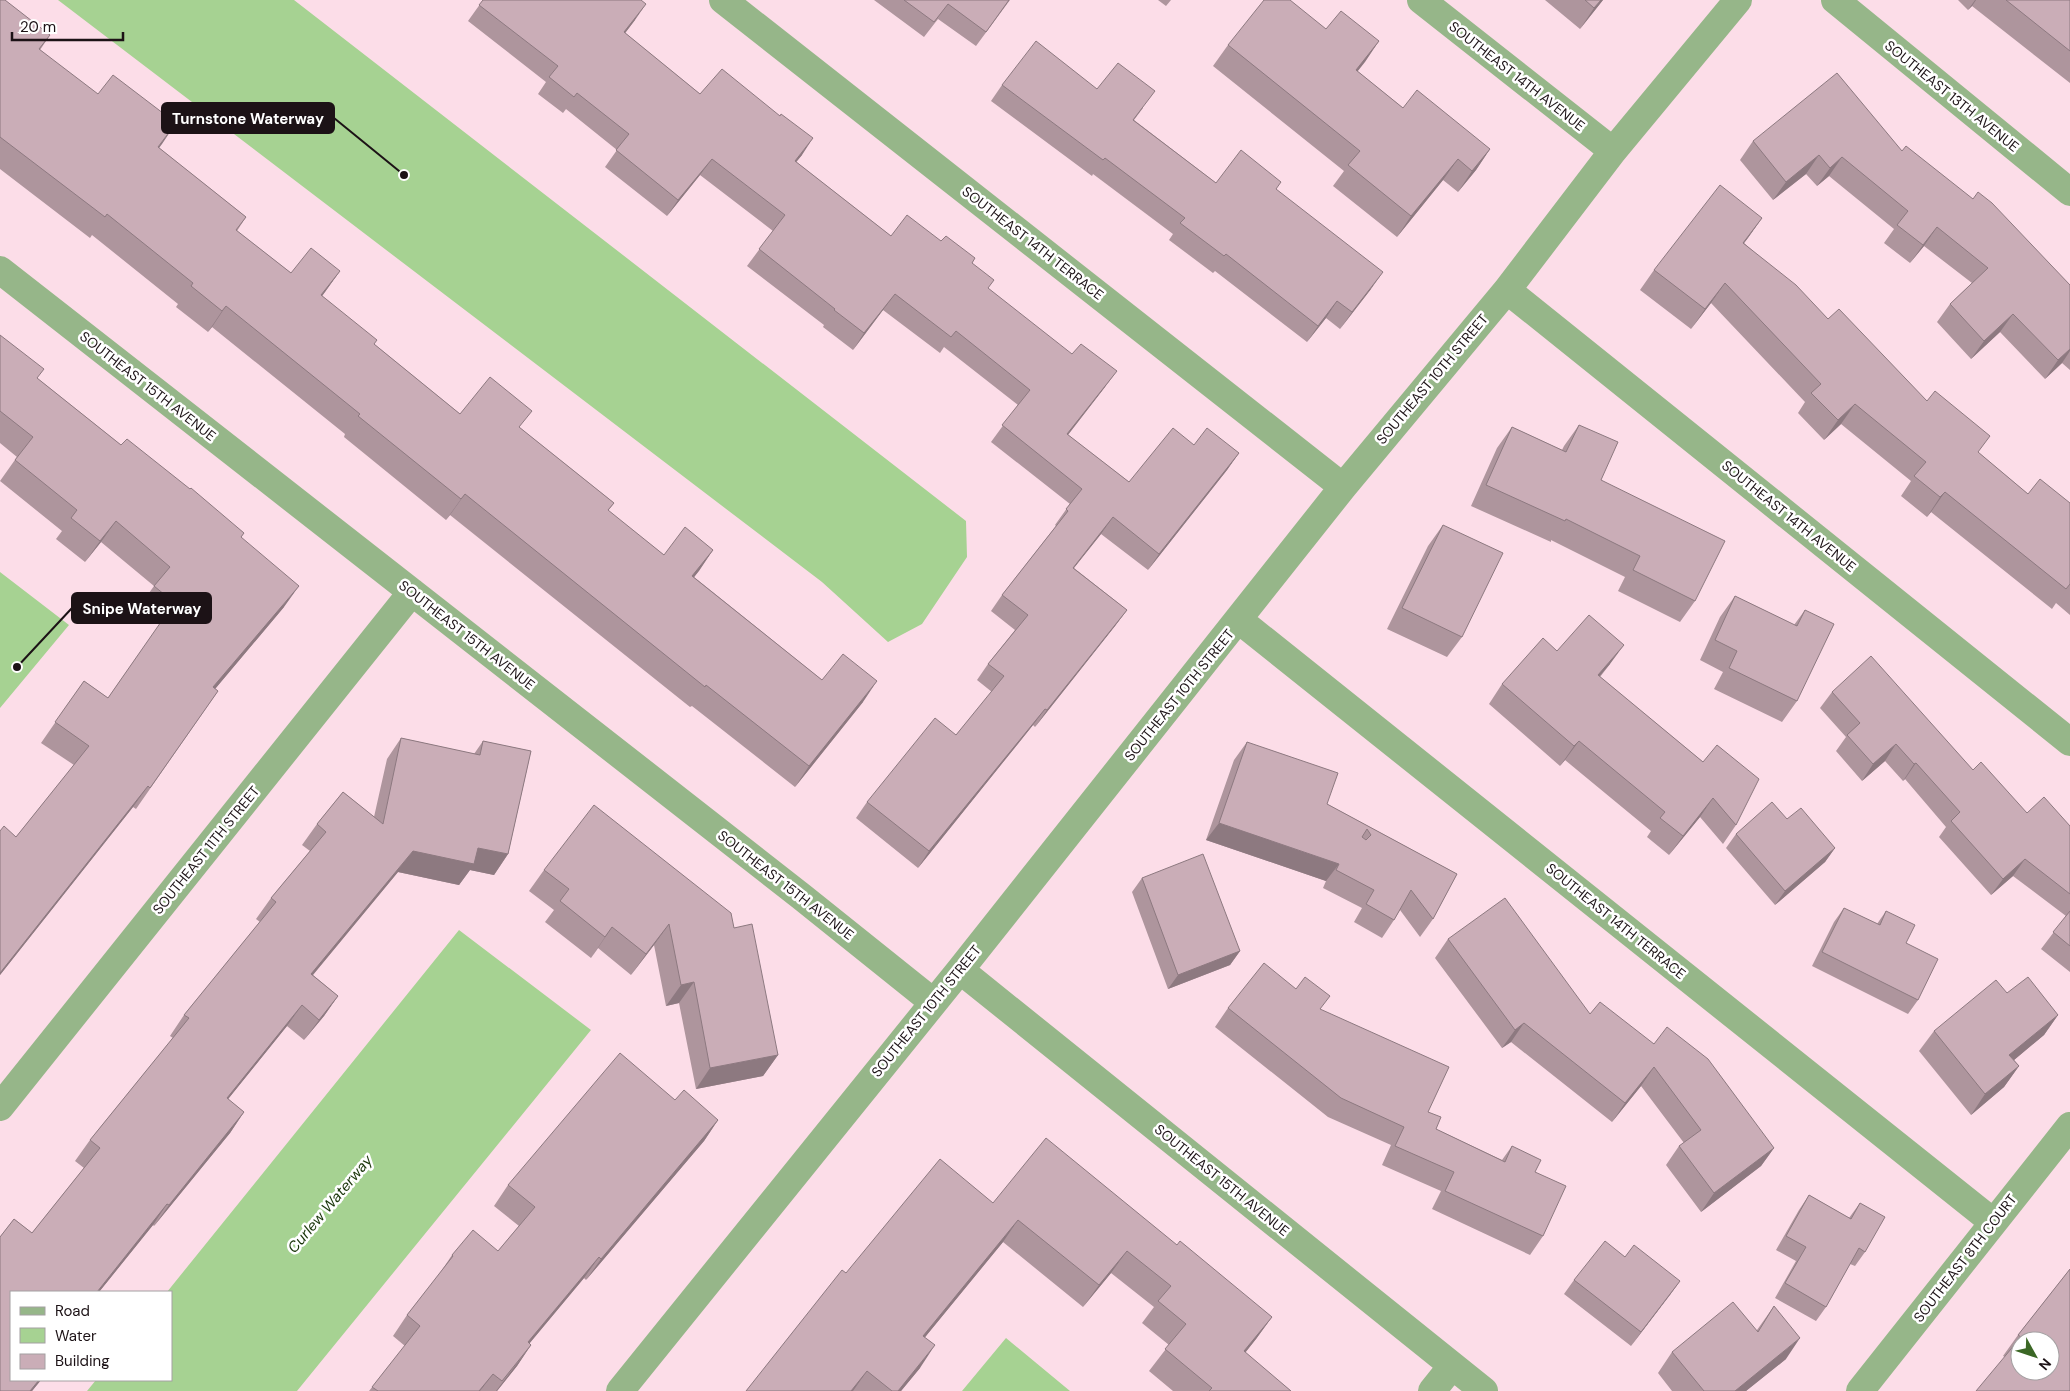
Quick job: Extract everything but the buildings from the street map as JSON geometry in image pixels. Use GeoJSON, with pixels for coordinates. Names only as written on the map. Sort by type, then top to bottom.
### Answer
{"type":"FeatureCollection","features":[{"type":"Feature","properties":{"kind":"street","name":"SOUTHEAST 14TH TERRACE"},"geometry":{"type":"LineString","coordinates":[[723,0],[1343,487]]}},
{"type":"Feature","properties":{"kind":"street","name":"SOUTHEAST 14TH AVENUE"},"geometry":{"type":"LineString","coordinates":[[1421,0],[1613,151]]}},
{"type":"Feature","properties":{"kind":"street","name":"SOUTHEAST 10TH STREET"},"geometry":{"type":"LineString","coordinates":[[620,1391],[960,970],[1343,487],[1507,290],[1613,151],[1738,0]]}},
{"type":"Feature","properties":{"kind":"street","name":"SOUTHEAST 13TH AVENUE"},"geometry":{"type":"LineString","coordinates":[[1835,0],[2070,192]]}},
{"type":"Feature","properties":{"kind":"street","name":"SOUTHEAST 15TH AVENUE"},"geometry":{"type":"LineString","coordinates":[[0,270],[802,897],[933,1002]]}},
{"type":"Feature","properties":{"kind":"street","name":"SOUTHEAST 14TH AVENUE"},"geometry":{"type":"LineString","coordinates":[[1507,290],[2070,742]]}},
{"type":"Feature","properties":{"kind":"street","name":"SOUTHEAST 11TH STREET"},"geometry":{"type":"LineString","coordinates":[[0,1107],[412,592]]}},
{"type":"Feature","properties":{"kind":"street","name":"SOUTHEAST 14TH TERRACE"},"geometry":{"type":"LineString","coordinates":[[1239,620],[1993,1222]]}},
{"type":"Feature","properties":{"kind":"street","name":"SOUTHEAST 15TH AVENUE"},"geometry":{"type":"LineString","coordinates":[[960,970],[1484,1391]]}},
{"type":"Feature","properties":{"kind":"street","name":"SOUTHEAST 8TH COURT"},"geometry":{"type":"LineString","coordinates":[[1860,1391],[2070,1126]]}},
{"type":"Feature","properties":{"kind":"street"},"geometry":{"type":"LineString","coordinates":[[1432,1391],[1452,1366]]}},
{"type":"Feature","properties":{"kind":"water"},"geometry":{"type":"Polygon","coordinates":[[[58,0],[294,0],[966,521],[967,557],[922,624],[888,642],[822,582],[58,0]]]}},
{"type":"Feature","properties":{"kind":"water"},"geometry":{"type":"Polygon","coordinates":[[[0,572],[69,625],[0,708],[0,572]]]}},
{"type":"Feature","properties":{"kind":"water","name":"Curlew Waterway"},"geometry":{"type":"Polygon","coordinates":[[[459,930],[591,1030],[297,1391],[87,1391],[95,1381],[172,1381],[172,1291],[168,1291],[459,930]]]}},
{"type":"Feature","properties":{"kind":"water"},"geometry":{"type":"Polygon","coordinates":[[[1006,1338],[1070,1391],[962,1391],[1006,1338]]]}},
{"type":"Feature","properties":{"kind":"place","name":"Turnstone Waterway"},"geometry":{"type":"Point","coordinates":[404,175]}},
{"type":"Feature","properties":{"kind":"place","name":"Snipe Waterway"},"geometry":{"type":"Point","coordinates":[17,667]}}]}
